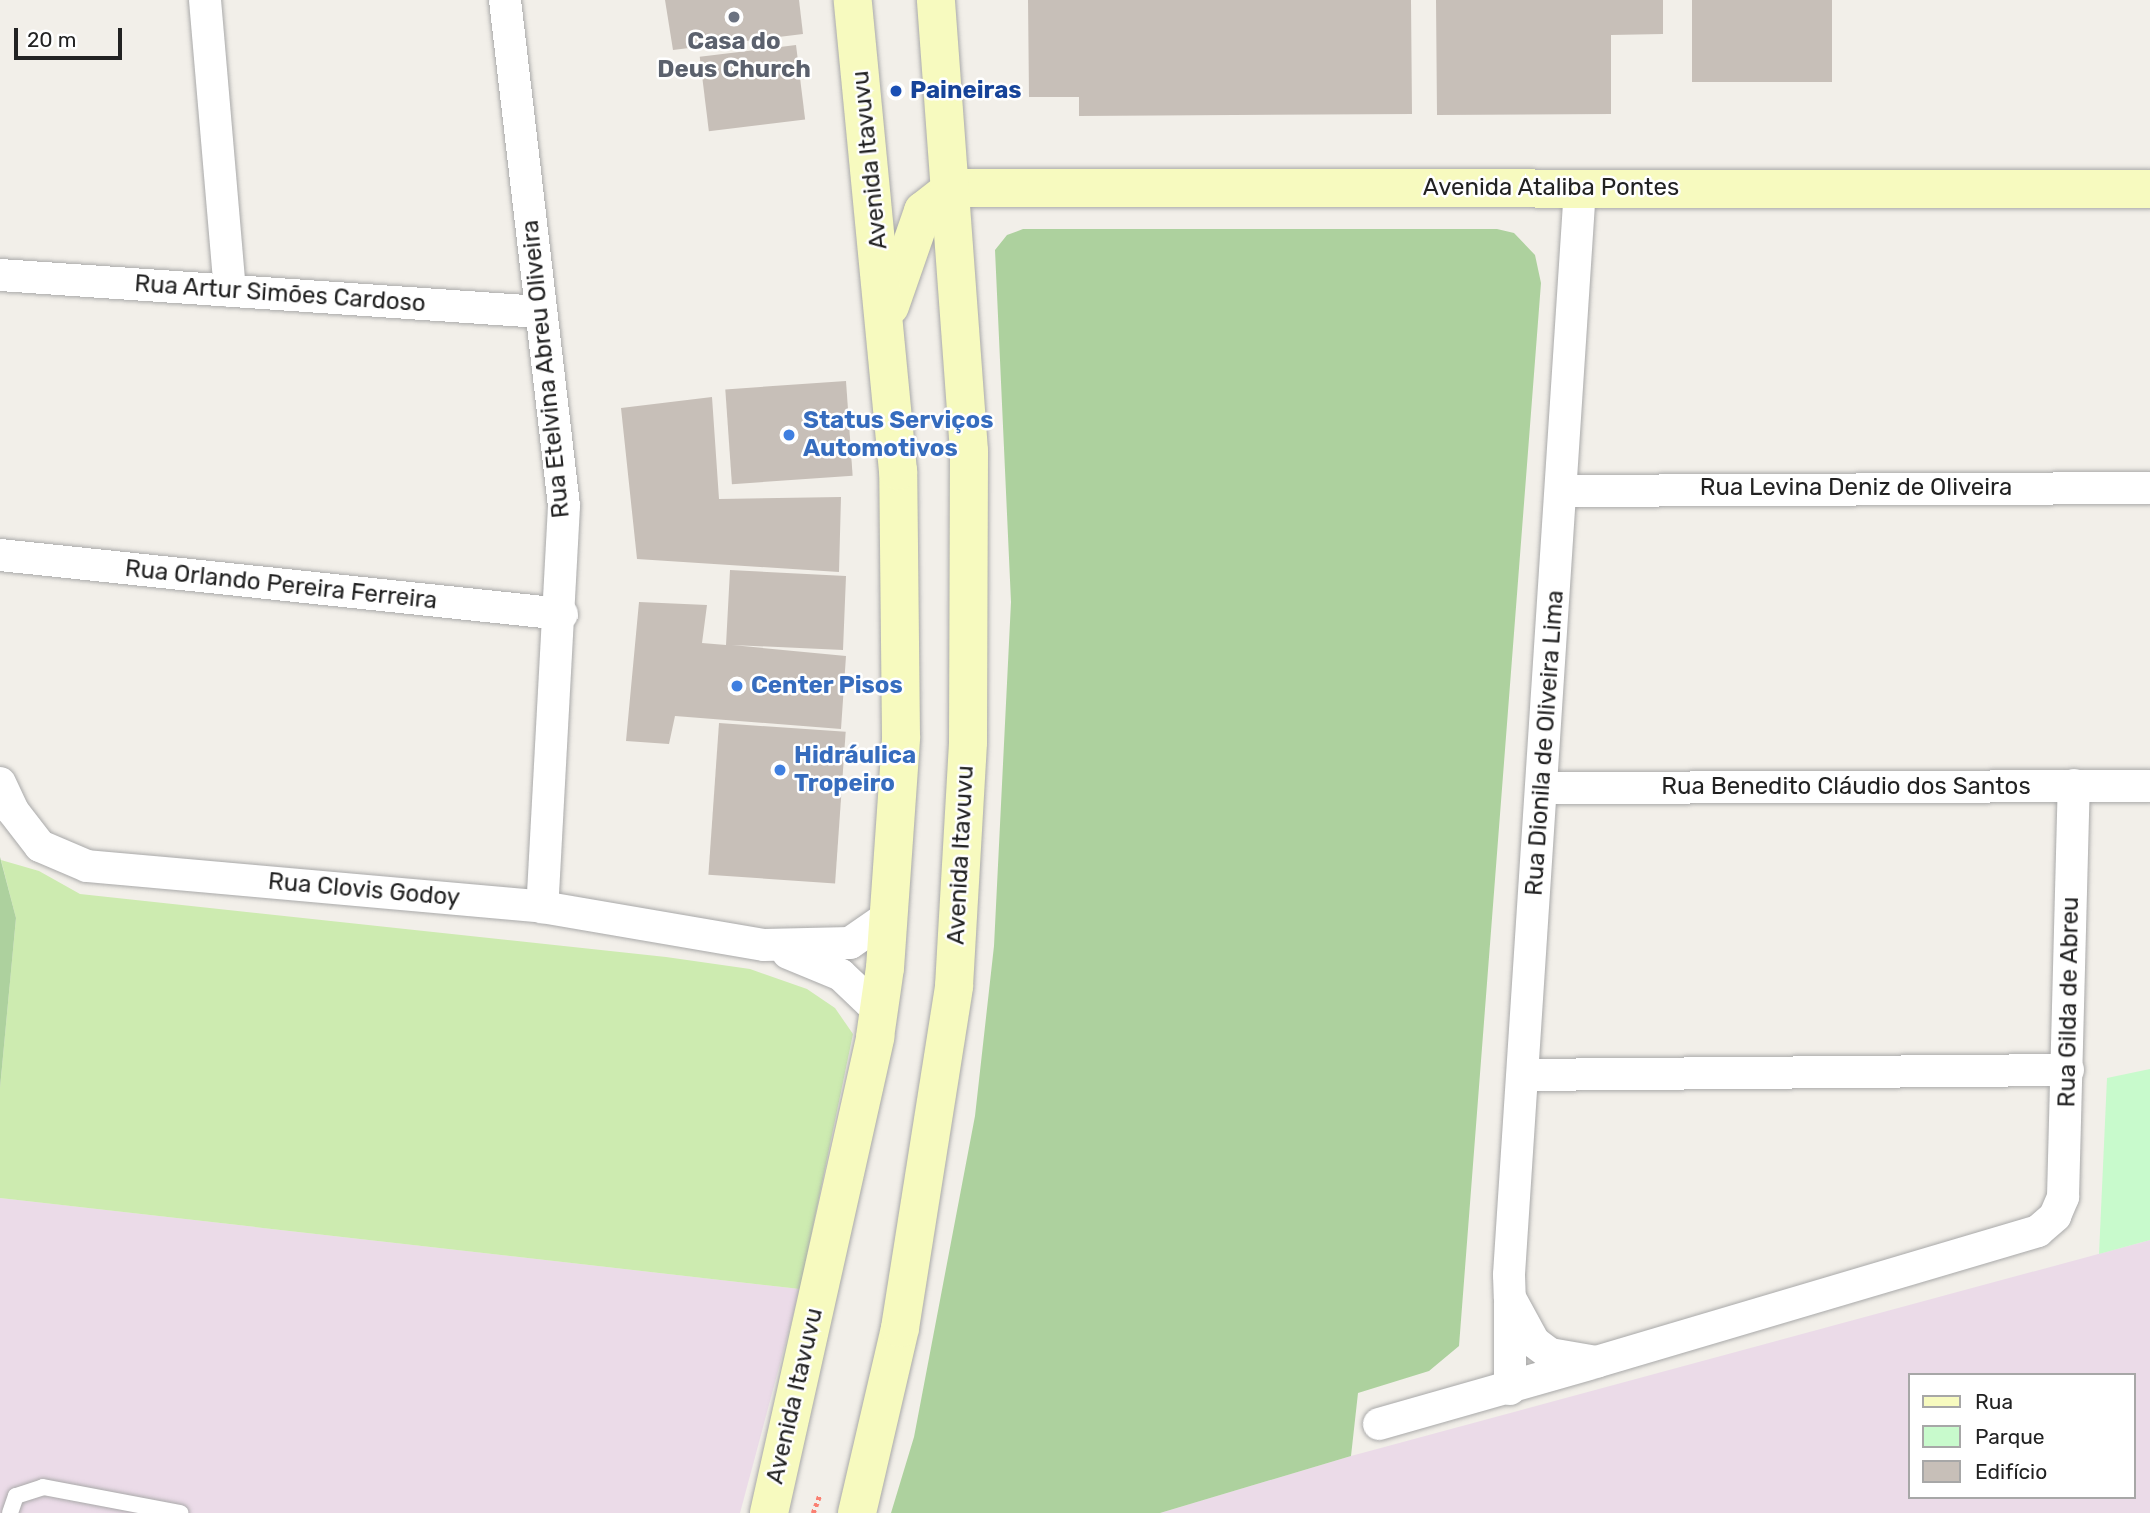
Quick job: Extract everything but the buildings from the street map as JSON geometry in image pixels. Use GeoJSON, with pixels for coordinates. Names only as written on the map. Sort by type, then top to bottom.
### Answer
{"type":"FeatureCollection","features":[{"type":"Feature","properties":{"kind":"main road","name":"Avenida Itavuvu"},"geometry":{"type":"LineString","coordinates":[[768,1513],[879,1011],[889,916],[901,737],[898,471],[853,0]]}},
{"type":"Feature","properties":{"kind":"main road","name":"Avenida Itavuvu"},"geometry":{"type":"LineString","coordinates":[[857,1513],[900,1328],[954,986],[968,742],[969,451],[936,0]]}},
{"type":"Feature","properties":{"kind":"main road","name":"Avenida Itavuvu"},"geometry":{"type":"LineString","coordinates":[[885,321],[923,211],[951,188]]}},
{"type":"Feature","properties":{"kind":"main road","name":"Avenida Ataliba Pontes"},"geometry":{"type":"LineString","coordinates":[[951,188],[2150,189]]}},
{"type":"Feature","properties":{"kind":"street"},"geometry":{"type":"LineString","coordinates":[[205,0],[230,291]]}},
{"type":"Feature","properties":{"kind":"street","name":"Rua Etelvina Abreu Oliveira"},"geometry":{"type":"LineString","coordinates":[[505,0],[564,506],[562,614],[542,906]]}},
{"type":"Feature","properties":{"kind":"street","name":"Rua Dionila de Oliveira Lima"},"geometry":{"type":"LineString","coordinates":[[1510,1389],[1510,1298],[1522,1075],[1580,188]]}},
{"type":"Feature","properties":{"kind":"street","name":"Rua Artur Simões Cardoso"},"geometry":{"type":"LineString","coordinates":[[7,278],[540,312]]}},
{"type":"Feature","properties":{"kind":"street","name":"Rua Levina Deniz de Oliveira"},"geometry":{"type":"LineString","coordinates":[[1562,491],[2150,488]]}},
{"type":"Feature","properties":{"kind":"street","name":"Rua Orlando Pereira Ferreira"},"geometry":{"type":"LineString","coordinates":[[0,555],[562,614]]}},
{"type":"Feature","properties":{"kind":"street","name":"Rua Clovis Godoy"},"geometry":{"type":"LineString","coordinates":[[0,783],[40,846],[87,866],[542,906],[764,944],[850,943],[889,916]]}},
{"type":"Feature","properties":{"kind":"street","name":"Rua Gilda de Abreu"},"geometry":{"type":"LineString","coordinates":[[1600,1361],[2038,1231],[2055,1216],[2063,1197],[2074,785]]}},
{"type":"Feature","properties":{"kind":"street","name":"Rua Benedito Cláudio dos Santos"},"geometry":{"type":"LineString","coordinates":[[1542,788],[2150,786]]}},
{"type":"Feature","properties":{"kind":"street","name":"Rua Clovis Godoy"},"geometry":{"type":"LineString","coordinates":[[764,944],[841,975],[879,1011]]}},
{"type":"Feature","properties":{"kind":"street"},"geometry":{"type":"LineString","coordinates":[[1522,1075],[2068,1070]]}},
{"type":"Feature","properties":{"kind":"street"},"geometry":{"type":"LineString","coordinates":[[1510,1298],[1534,1342],[1550,1354],[1600,1361]]}},
{"type":"Feature","properties":{"kind":"street"},"geometry":{"type":"LineString","coordinates":[[1379,1424],[1510,1389],[1600,1361]]}},
{"type":"Feature","properties":{"kind":"lane"},"geometry":{"type":"LineString","coordinates":[[10,1513],[16,1496],[43,1488],[181,1513]]}},
{"type":"Feature","properties":{"kind":"shaded area"},"geometry":{"type":"Polygon","coordinates":[[[0,1198],[800,1289],[740,1513],[0,1513],[0,1198]]]}},
{"type":"Feature","properties":{"kind":"shaded area"},"geometry":{"type":"Polygon","coordinates":[[[2150,1240],[2150,1513],[1160,1513],[1351,1456],[2150,1240]]]}},
{"type":"Feature","properties":{"kind":"green space"},"geometry":{"type":"Polygon","coordinates":[[[1023,229],[1497,229],[1514,233],[1535,255],[1541,283],[1459,1346],[1429,1371],[1358,1393],[1351,1456],[1160,1513],[891,1513],[914,1437],[975,1116],[994,946],[1011,602],[995,250],[1007,235],[1023,229]]]}},
{"type":"Feature","properties":{"kind":"green space"},"geometry":{"type":"Polygon","coordinates":[[[0,857],[16,918],[0,1088],[0,857]]]}},
{"type":"Feature","properties":{"kind":"green space"},"geometry":{"type":"Polygon","coordinates":[[[1,860],[39,871],[80,894],[666,957],[750,969],[807,989],[835,1008],[853,1034],[800,1289],[0,1198],[0,1088],[16,918],[1,860]]]}},
{"type":"Feature","properties":{"kind":"green space"},"geometry":{"type":"Polygon","coordinates":[[[2150,1069],[2150,1240],[2099,1254],[2107,1078],[2150,1069]]]}},
{"type":"Feature","properties":{"kind":"place","name":"Casa do Deus Church"},"geometry":{"type":"Point","coordinates":[734,17]}},
{"type":"Feature","properties":{"kind":"place","name":"Paineiras"},"geometry":{"type":"Point","coordinates":[896,91]}},
{"type":"Feature","properties":{"kind":"place","name":"Status Serviços Automotivos"},"geometry":{"type":"Point","coordinates":[789,435]}},
{"type":"Feature","properties":{"kind":"place","name":"Center Pisos"},"geometry":{"type":"Point","coordinates":[737,686]}},
{"type":"Feature","properties":{"kind":"place","name":"Hidráulica Tropeiro"},"geometry":{"type":"Point","coordinates":[780,770]}}]}
